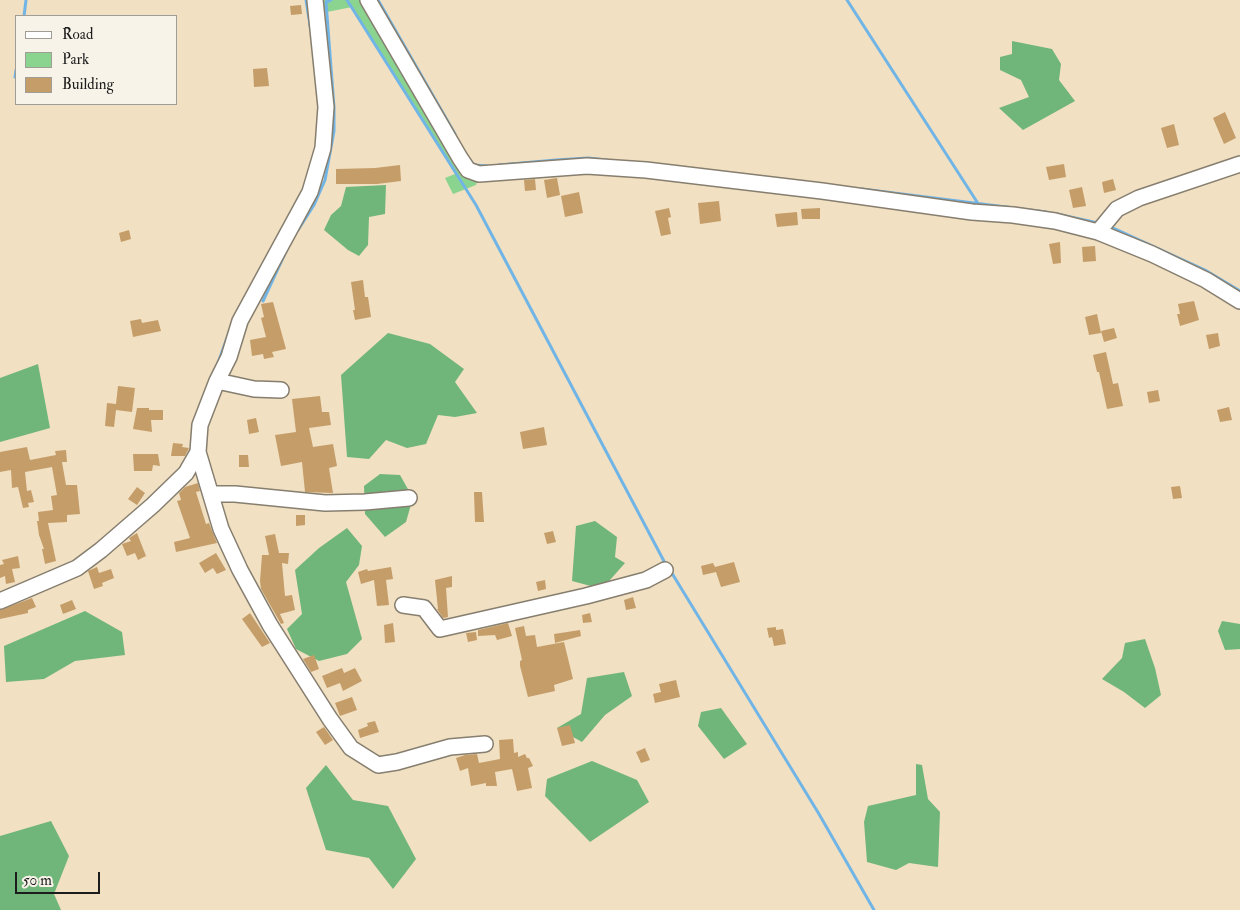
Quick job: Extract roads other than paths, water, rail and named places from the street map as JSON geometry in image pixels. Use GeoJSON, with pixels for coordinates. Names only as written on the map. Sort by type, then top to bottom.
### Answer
{"type":"FeatureCollection","features":[{"type":"Feature","properties":{"kind":"street"},"geometry":{"type":"LineString","coordinates":[[315,0],[326,107],[323,148],[310,192],[240,321],[229,357],[217,381],[200,426],[198,452],[221,529],[240,570],[270,625],[330,719],[351,748],[378,765],[450,747],[485,744]]}},
{"type":"Feature","properties":{"kind":"street"},"geometry":{"type":"LineString","coordinates":[[368,0],[460,158],[468,170],[479,174],[587,166],[646,170],[1055,221],[1098,232],[1152,254],[1206,280],[1240,300]]}},
{"type":"Feature","properties":{"kind":"street"},"geometry":{"type":"LineString","coordinates":[[1098,232],[1117,209],[1139,198],[1240,164]]}},
{"type":"Feature","properties":{"kind":"street"},"geometry":{"type":"LineString","coordinates":[[217,381],[254,389],[281,390]]}},
{"type":"Feature","properties":{"kind":"street"},"geometry":{"type":"LineString","coordinates":[[0,601],[77,568],[89,559],[153,505],[186,473],[198,452]]}},
{"type":"Feature","properties":{"kind":"street"},"geometry":{"type":"LineString","coordinates":[[211,494],[235,494],[325,504],[409,498]]}},
{"type":"Feature","properties":{"kind":"street"},"geometry":{"type":"LineString","coordinates":[[403,605],[424,608],[440,629],[586,596],[646,580],[666,570]]}},
{"type":"Feature","properties":{"kind":"waterway"},"geometry":{"type":"LineString","coordinates":[[24,15],[26,0]]}},
{"type":"Feature","properties":{"kind":"waterway"},"geometry":{"type":"LineString","coordinates":[[306,0],[311,31]]}},
{"type":"Feature","properties":{"kind":"waterway"},"geometry":{"type":"LineString","coordinates":[[298,230],[314,205],[325,180],[334,131],[326,2],[331,0]]}},
{"type":"Feature","properties":{"kind":"waterway"},"geometry":{"type":"LineString","coordinates":[[347,0],[476,205],[666,565]]}},
{"type":"Feature","properties":{"kind":"waterway"},"geometry":{"type":"LineString","coordinates":[[378,0],[455,134]]}},
{"type":"Feature","properties":{"kind":"waterway"},"geometry":{"type":"LineString","coordinates":[[847,0],[979,205]]}},
{"type":"Feature","properties":{"kind":"waterway"},"geometry":{"type":"LineString","coordinates":[[499,165],[588,158],[607,160]]}},
{"type":"Feature","properties":{"kind":"waterway"},"geometry":{"type":"LineString","coordinates":[[469,159],[474,165],[487,166]]}},
{"type":"Feature","properties":{"kind":"waterway"},"geometry":{"type":"LineString","coordinates":[[862,189],[1046,212]]}},
{"type":"Feature","properties":{"kind":"waterway"},"geometry":{"type":"LineString","coordinates":[[1057,214],[1098,223],[1100,221]]}},
{"type":"Feature","properties":{"kind":"waterway"},"geometry":{"type":"LineString","coordinates":[[1112,225],[1111,227],[1205,270],[1240,291]]}},
{"type":"Feature","properties":{"kind":"waterway"},"geometry":{"type":"LineString","coordinates":[[263,301],[287,249]]}},
{"type":"Feature","properties":{"kind":"waterway"},"geometry":{"type":"LineString","coordinates":[[218,363],[232,324]]}},
{"type":"Feature","properties":{"kind":"waterway"},"geometry":{"type":"LineString","coordinates":[[670,570],[819,814],[874,910]]}}]}
